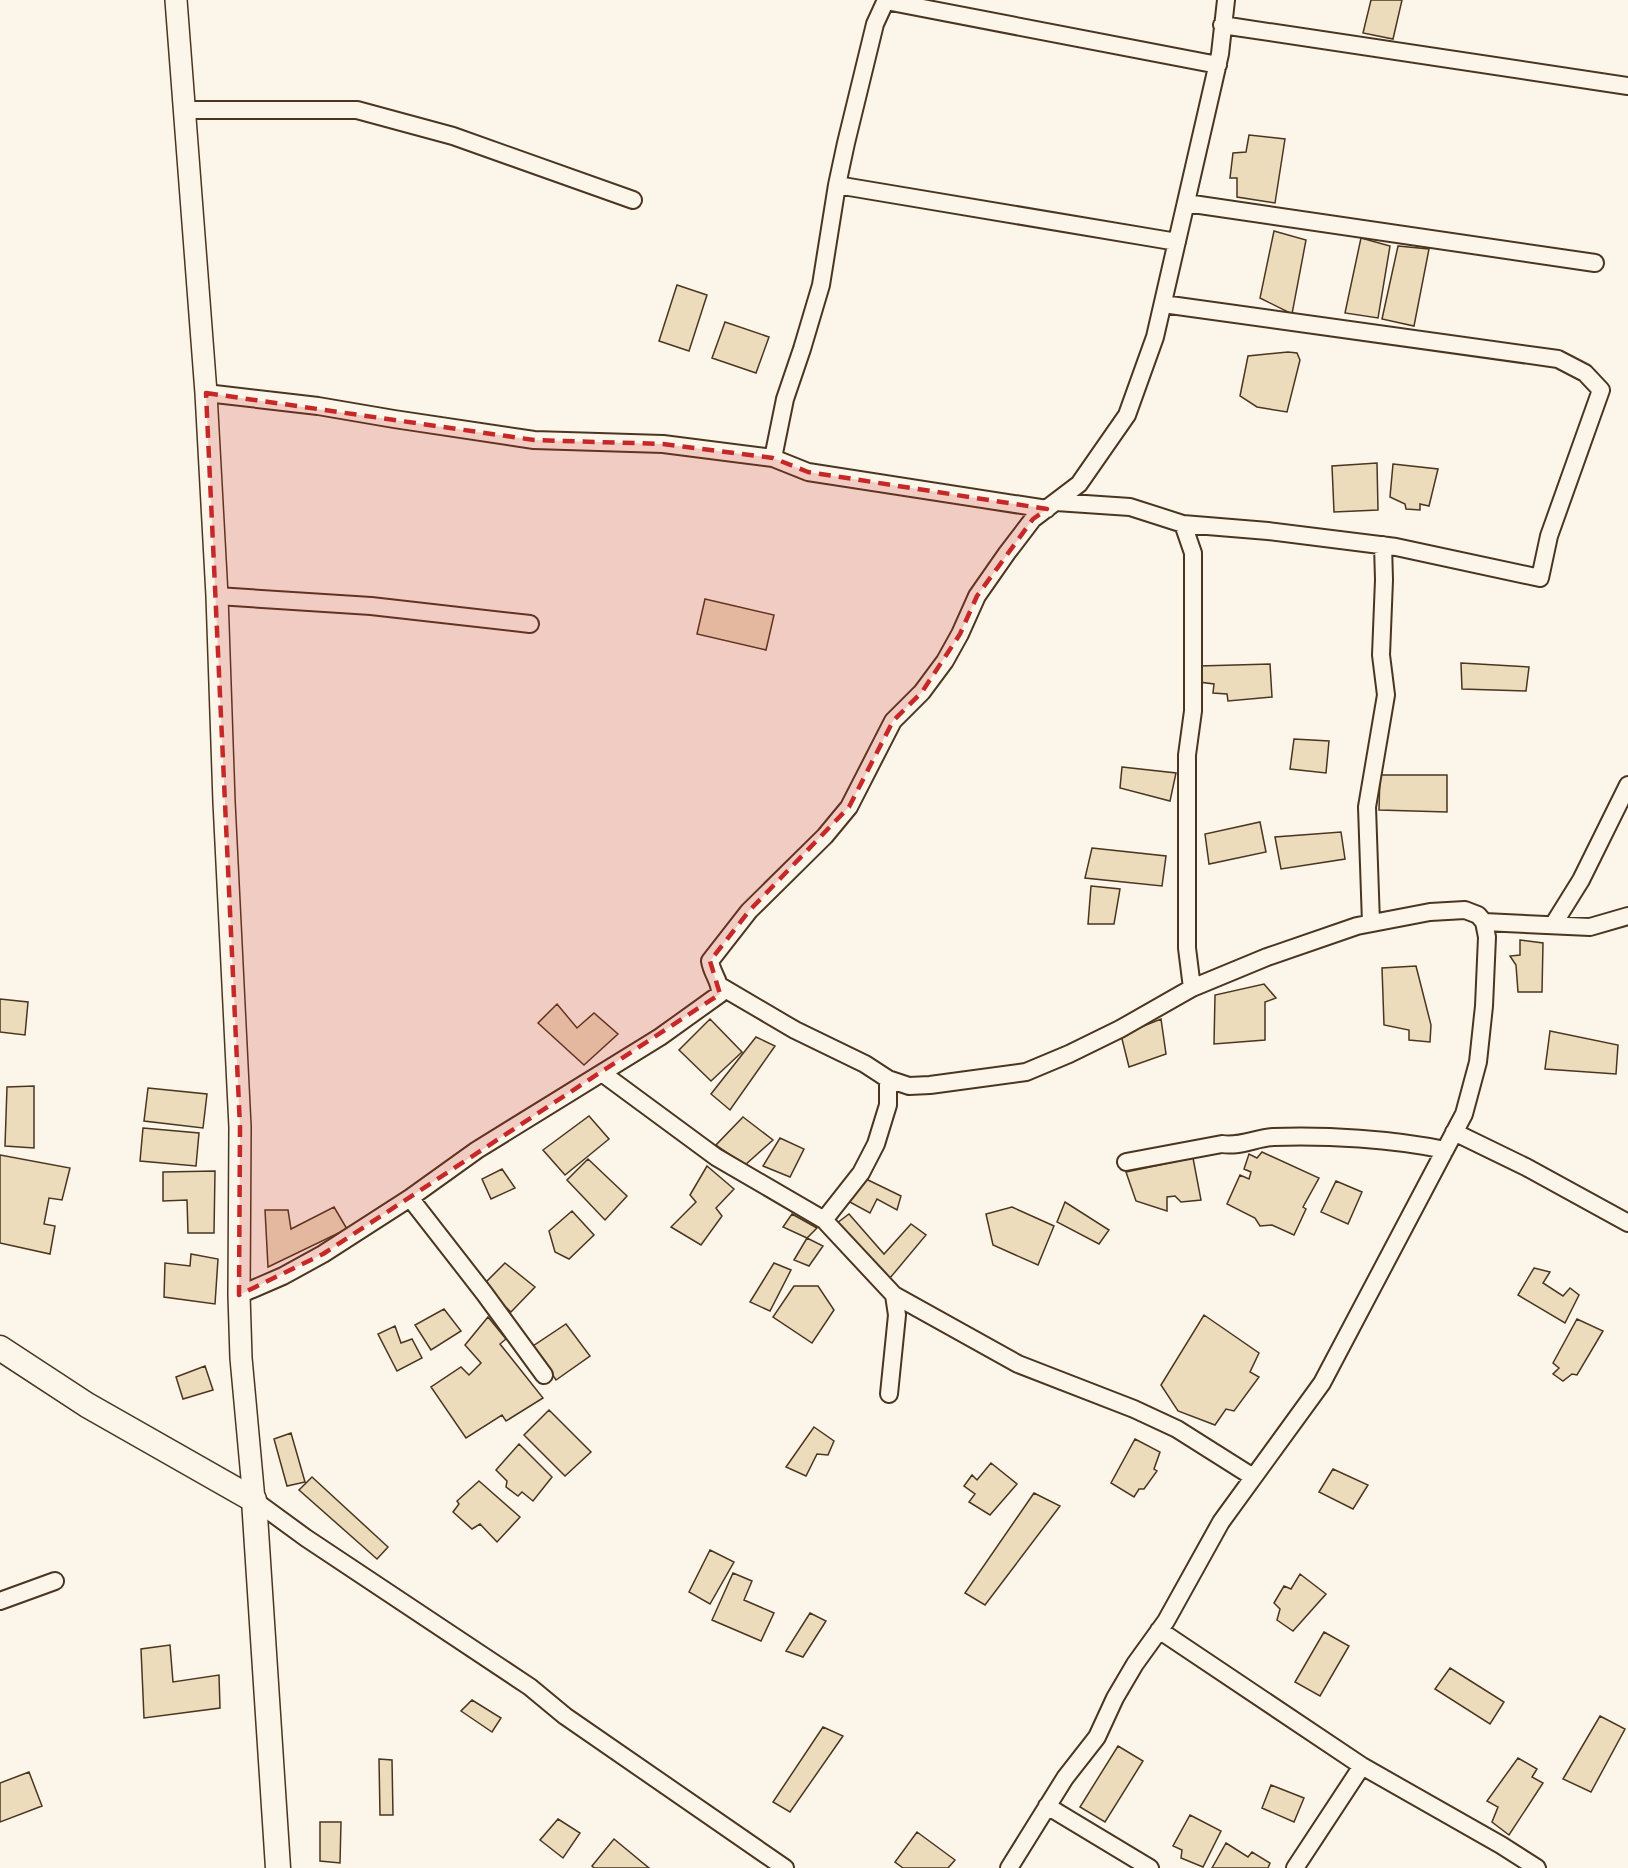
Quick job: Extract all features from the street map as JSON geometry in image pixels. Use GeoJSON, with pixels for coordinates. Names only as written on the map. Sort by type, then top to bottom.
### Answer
{"type":"FeatureCollection","features":[{"type":"Feature","properties":{"kind":"main road"},"geometry":{"type":"LineString","coordinates":[[0,1348],[87,1405],[254,1500],[278,1868]]}},
{"type":"Feature","properties":{"kind":"street"},"geometry":{"type":"LineString","coordinates":[[176,0],[206,393],[217,596],[224,802],[240,1127],[241,1358],[254,1500],[306,1538],[530,1687],[565,1716],[785,1868]]}},
{"type":"Feature","properties":{"kind":"street"},"geometry":{"type":"LineString","coordinates":[[1010,1868],[1065,1778],[1097,1737],[1115,1698],[1135,1664],[1172,1611],[1221,1522],[1322,1383],[1455,1132],[1464,1114],[1478,1062],[1486,960],[1484,922],[1478,915],[1465,910],[1430,912],[1357,926],[1267,957],[1192,988],[1120,1029],[1026,1072],[930,1085],[909,1086],[888,1079],[865,1064],[795,1030],[720,986],[712,974],[710,961],[749,911],[825,836],[849,807],[892,721],[922,692],[933,676],[960,634],[977,596],[1033,519],[1079,484],[1127,415],[1155,337],[1163,304],[1218,65],[1226,0]]}},
{"type":"Feature","properties":{"kind":"street"},"geometry":{"type":"LineString","coordinates":[[773,458],[785,399],[821,285],[837,185],[875,24],[886,1],[1218,65]]}},
{"type":"Feature","properties":{"kind":"street"},"geometry":{"type":"LineString","coordinates":[[1222,25],[1628,86]]}},
{"type":"Feature","properties":{"kind":"street"},"geometry":{"type":"LineString","coordinates":[[183,110],[357,110],[453,136],[633,200]]}},
{"type":"Feature","properties":{"kind":"street"},"geometry":{"type":"LineString","coordinates":[[837,185],[1177,242]]}},
{"type":"Feature","properties":{"kind":"street"},"geometry":{"type":"LineString","coordinates":[[1186,203],[1595,263]]}},
{"type":"Feature","properties":{"kind":"street"},"geometry":{"type":"LineString","coordinates":[[206,393],[318,406],[534,440],[663,444],[773,458],[808,472],[1051,505],[1130,507],[1183,524],[1268,531],[1383,545],[1540,578],[1549,536],[1601,390],[1585,373],[1558,359],[1163,304]]}},
{"type":"Feature","properties":{"kind":"street"},"geometry":{"type":"LineString","coordinates":[[1183,524],[1193,553],[1193,711],[1187,755],[1187,948],[1192,988]]}},
{"type":"Feature","properties":{"kind":"street"},"geometry":{"type":"LineString","coordinates":[[1371,923],[1367,807],[1386,695],[1381,656],[1383,545]]}},
{"type":"Feature","properties":{"kind":"street"},"geometry":{"type":"LineString","coordinates":[[217,596],[371,606],[530,624]]}},
{"type":"Feature","properties":{"kind":"street"},"geometry":{"type":"LineString","coordinates":[[1553,925],[1581,880],[1628,785]]}},
{"type":"Feature","properties":{"kind":"street"},"geometry":{"type":"LineString","coordinates":[[1484,922],[1590,927],[1628,916]]}},
{"type":"Feature","properties":{"kind":"street"},"geometry":{"type":"LineString","coordinates":[[239,1295],[284,1276],[323,1254],[410,1198],[477,1150],[694,1014],[720,994],[720,986]]}},
{"type":"Feature","properties":{"kind":"street"},"geometry":{"type":"LineString","coordinates":[[602,1073],[716,1157],[824,1220],[894,1295],[1018,1364],[1134,1409],[1176,1429],[1253,1477]]}},
{"type":"Feature","properties":{"kind":"street"},"geometry":{"type":"LineString","coordinates":[[824,1220],[861,1173],[876,1144],[888,1105],[888,1079]]}},
{"type":"Feature","properties":{"kind":"street"},"geometry":{"type":"LineString","coordinates":[[1455,1132],[1526,1167],[1628,1223]]}},
{"type":"Feature","properties":{"kind":"street"},"geometry":{"type":"LineString","coordinates":[[1126,1162],[1222,1144],[1232,1146],[1270,1137],[1366,1140],[1417,1144],[1445,1150]]}},
{"type":"Feature","properties":{"kind":"street"},"geometry":{"type":"LineString","coordinates":[[410,1198],[544,1375]]}},
{"type":"Feature","properties":{"kind":"street"},"geometry":{"type":"LineString","coordinates":[[888,1394],[897,1315],[894,1295]]}},
{"type":"Feature","properties":{"kind":"street"},"geometry":{"type":"LineString","coordinates":[[0,1601],[55,1581]]}},
{"type":"Feature","properties":{"kind":"street"},"geometry":{"type":"LineString","coordinates":[[1159,1630],[1362,1766],[1537,1868]]}},
{"type":"Feature","properties":{"kind":"street"},"geometry":{"type":"LineString","coordinates":[[1295,1868],[1362,1766]]}},
{"type":"Feature","properties":{"kind":"street"},"geometry":{"type":"LineString","coordinates":[[1047,1806],[1150,1868]]}},
{"type":"Feature","properties":{"kind":"highlighted area"},"geometry":{"type":"Polygon","coordinates":[[[206,393],[534,440],[663,444],[773,458],[808,472],[1047,509],[1033,519],[977,596],[960,634],[922,692],[893,721],[849,807],[749,911],[710,961],[720,994],[323,1254],[239,1295],[240,1127],[206,393]]]}},
{"type":"Feature","properties":{"kind":"building"},"geometry":{"type":"Polygon","coordinates":[[[1371,0],[1402,0],[1393,39],[1363,33],[1371,0]]]}},
{"type":"Feature","properties":{"kind":"building"},"geometry":{"type":"Polygon","coordinates":[[[1249,135],[1285,139],[1275,203],[1237,197],[1237,178],[1230,178],[1233,153],[1246,152],[1249,135]]]}},
{"type":"Feature","properties":{"kind":"building"},"geometry":{"type":"Polygon","coordinates":[[[1274,231],[1306,240],[1292,314],[1260,298],[1274,231]]]}},
{"type":"Feature","properties":{"kind":"building"},"geometry":{"type":"Polygon","coordinates":[[[1361,238],[1390,246],[1378,318],[1345,313],[1361,238]]]}},
{"type":"Feature","properties":{"kind":"building"},"geometry":{"type":"Polygon","coordinates":[[[1398,246],[1429,249],[1414,326],[1382,319],[1398,246]]]}},
{"type":"Feature","properties":{"kind":"building"},"geometry":{"type":"Polygon","coordinates":[[[677,285],[707,295],[689,351],[659,341],[677,285]]]}},
{"type":"Feature","properties":{"kind":"building"},"geometry":{"type":"Polygon","coordinates":[[[725,322],[769,337],[756,373],[712,358],[725,322]]]}},
{"type":"Feature","properties":{"kind":"building"},"geometry":{"type":"Polygon","coordinates":[[[1297,353],[1300,360],[1287,412],[1257,407],[1240,396],[1248,356],[1297,353]]]}},
{"type":"Feature","properties":{"kind":"building"},"geometry":{"type":"Polygon","coordinates":[[[1377,463],[1378,510],[1334,512],[1332,466],[1377,463]]]}},
{"type":"Feature","properties":{"kind":"building"},"geometry":{"type":"Polygon","coordinates":[[[1393,464],[1438,469],[1429,506],[1420,504],[1420,510],[1406,509],[1405,504],[1390,497],[1393,464]]]}},
{"type":"Feature","properties":{"kind":"building"},"geometry":{"type":"Polygon","coordinates":[[[705,599],[774,615],[766,650],[697,634],[705,599]]]}},
{"type":"Feature","properties":{"kind":"building"},"geometry":{"type":"Polygon","coordinates":[[[1461,663],[1529,667],[1526,691],[1462,689],[1461,663]]]}},
{"type":"Feature","properties":{"kind":"building"},"geometry":{"type":"Polygon","coordinates":[[[1270,664],[1272,697],[1228,701],[1227,694],[1213,693],[1214,684],[1199,682],[1199,666],[1270,664]]]}},
{"type":"Feature","properties":{"kind":"building"},"geometry":{"type":"Polygon","coordinates":[[[1294,739],[1329,741],[1326,773],[1290,769],[1294,739]]]}},
{"type":"Feature","properties":{"kind":"building"},"geometry":{"type":"Polygon","coordinates":[[[1122,767],[1176,773],[1170,801],[1120,788],[1122,767]]]}},
{"type":"Feature","properties":{"kind":"building"},"geometry":{"type":"Polygon","coordinates":[[[1380,775],[1447,775],[1447,812],[1379,810],[1380,775]]]}},
{"type":"Feature","properties":{"kind":"building"},"geometry":{"type":"Polygon","coordinates":[[[1260,822],[1266,852],[1209,864],[1205,834],[1260,822]]]}},
{"type":"Feature","properties":{"kind":"building"},"geometry":{"type":"Polygon","coordinates":[[[1341,832],[1345,859],[1281,869],[1275,837],[1341,832]]]}},
{"type":"Feature","properties":{"kind":"building"},"geometry":{"type":"Polygon","coordinates":[[[1092,848],[1166,856],[1162,886],[1085,878],[1092,848]]]}},
{"type":"Feature","properties":{"kind":"building"},"geometry":{"type":"Polygon","coordinates":[[[1091,886],[1120,889],[1114,924],[1088,924],[1091,886]]]}},
{"type":"Feature","properties":{"kind":"building"},"geometry":{"type":"Polygon","coordinates":[[[1520,940],[1543,943],[1542,992],[1518,992],[1516,965],[1510,956],[1520,955],[1520,940]]]}},
{"type":"Feature","properties":{"kind":"building"},"geometry":{"type":"Polygon","coordinates":[[[1416,966],[1431,1025],[1430,1042],[1409,1040],[1409,1030],[1384,1025],[1382,968],[1416,966]]]}},
{"type":"Feature","properties":{"kind":"building"},"geometry":{"type":"Polygon","coordinates":[[[1264,984],[1276,998],[1265,1002],[1265,1040],[1214,1044],[1215,995],[1264,984]]]}},
{"type":"Feature","properties":{"kind":"building"},"geometry":{"type":"Polygon","coordinates":[[[0,999],[28,1002],[25,1035],[0,1032],[0,999]]]}},
{"type":"Feature","properties":{"kind":"building"},"geometry":{"type":"Polygon","coordinates":[[[557,1004],[577,1028],[594,1013],[618,1034],[584,1065],[538,1023],[557,1004]]]}},
{"type":"Feature","properties":{"kind":"building"},"geometry":{"type":"Polygon","coordinates":[[[710,1019],[742,1052],[711,1081],[679,1050],[710,1019]]]}},
{"type":"Feature","properties":{"kind":"building"},"geometry":{"type":"Polygon","coordinates":[[[1161,1019],[1166,1054],[1129,1067],[1121,1035],[1161,1019]]]}},
{"type":"Feature","properties":{"kind":"building"},"geometry":{"type":"Polygon","coordinates":[[[1550,1031],[1618,1045],[1616,1074],[1545,1069],[1550,1031]]]}},
{"type":"Feature","properties":{"kind":"building"},"geometry":{"type":"Polygon","coordinates":[[[756,1037],[775,1046],[730,1110],[711,1094],[756,1037]]]}},
{"type":"Feature","properties":{"kind":"building"},"geometry":{"type":"Polygon","coordinates":[[[34,1086],[34,1148],[5,1146],[7,1087],[34,1086]]]}},
{"type":"Feature","properties":{"kind":"building"},"geometry":{"type":"Polygon","coordinates":[[[148,1088],[207,1094],[203,1128],[144,1121],[148,1088]]]}},
{"type":"Feature","properties":{"kind":"building"},"geometry":{"type":"Polygon","coordinates":[[[589,1116],[609,1139],[565,1175],[543,1150],[589,1116]]]}},
{"type":"Feature","properties":{"kind":"building"},"geometry":{"type":"Polygon","coordinates":[[[743,1117],[773,1140],[745,1165],[716,1145],[743,1117]]]}},
{"type":"Feature","properties":{"kind":"building"},"geometry":{"type":"Polygon","coordinates":[[[143,1128],[199,1133],[196,1166],[140,1161],[143,1128]]]}},
{"type":"Feature","properties":{"kind":"building"},"geometry":{"type":"Polygon","coordinates":[[[780,1138],[804,1149],[790,1177],[763,1166],[780,1138]]]}},
{"type":"Feature","properties":{"kind":"building"},"geometry":{"type":"Polygon","coordinates":[[[1262,1152],[1319,1178],[1303,1207],[1306,1209],[1294,1235],[1272,1225],[1260,1226],[1255,1218],[1227,1204],[1240,1175],[1249,1179],[1251,1172],[1244,1169],[1249,1154],[1257,1158],[1262,1152]]]}},
{"type":"Feature","properties":{"kind":"building"},"geometry":{"type":"Polygon","coordinates":[[[0,1155],[70,1168],[62,1200],[49,1198],[44,1224],[55,1226],[50,1254],[0,1243],[0,1155]]]}},
{"type":"Feature","properties":{"kind":"building"},"geometry":{"type":"Polygon","coordinates":[[[1193,1158],[1201,1200],[1181,1202],[1175,1196],[1167,1197],[1167,1211],[1136,1201],[1126,1172],[1193,1158]]]}},
{"type":"Feature","properties":{"kind":"building"},"geometry":{"type":"Polygon","coordinates":[[[588,1159],[627,1196],[605,1220],[567,1180],[588,1159]]]}},
{"type":"Feature","properties":{"kind":"building"},"geometry":{"type":"Polygon","coordinates":[[[707,1166],[734,1189],[716,1208],[722,1216],[701,1245],[671,1227],[696,1202],[690,1195],[707,1166]]]}},
{"type":"Feature","properties":{"kind":"building"},"geometry":{"type":"Polygon","coordinates":[[[502,1169],[515,1188],[491,1199],[482,1179],[502,1169]]]}},
{"type":"Feature","properties":{"kind":"building"},"geometry":{"type":"Polygon","coordinates":[[[215,1171],[214,1233],[188,1233],[187,1200],[163,1201],[163,1172],[215,1171]]]}},
{"type":"Feature","properties":{"kind":"building"},"geometry":{"type":"Polygon","coordinates":[[[866,1179],[901,1196],[897,1210],[877,1199],[870,1213],[848,1201],[866,1179]]]}},
{"type":"Feature","properties":{"kind":"building"},"geometry":{"type":"Polygon","coordinates":[[[1336,1181],[1362,1192],[1348,1224],[1321,1212],[1336,1181]]]}},
{"type":"Feature","properties":{"kind":"building"},"geometry":{"type":"Polygon","coordinates":[[[1065,1202],[1109,1230],[1099,1244],[1057,1222],[1065,1202]]]}},
{"type":"Feature","properties":{"kind":"building"},"geometry":{"type":"Polygon","coordinates":[[[334,1207],[347,1229],[268,1267],[265,1210],[288,1210],[291,1229],[334,1207]]]}},
{"type":"Feature","properties":{"kind":"building"},"geometry":{"type":"Polygon","coordinates":[[[1012,1207],[1054,1226],[1038,1265],[993,1245],[986,1214],[1012,1207]]]}},
{"type":"Feature","properties":{"kind":"building"},"geometry":{"type":"Polygon","coordinates":[[[572,1211],[594,1235],[569,1259],[555,1252],[549,1231],[572,1211]]]}},
{"type":"Feature","properties":{"kind":"building"},"geometry":{"type":"Polygon","coordinates":[[[792,1214],[817,1228],[807,1238],[783,1227],[792,1214]]]}},
{"type":"Feature","properties":{"kind":"building"},"geometry":{"type":"Polygon","coordinates":[[[849,1214],[884,1254],[911,1224],[926,1235],[890,1278],[837,1223],[849,1214]]]}},
{"type":"Feature","properties":{"kind":"building"},"geometry":{"type":"Polygon","coordinates":[[[807,1238],[823,1246],[809,1266],[794,1260],[807,1238]]]}},
{"type":"Feature","properties":{"kind":"building"},"geometry":{"type":"Polygon","coordinates":[[[191,1254],[218,1259],[215,1304],[164,1297],[165,1263],[190,1266],[191,1254]]]}},
{"type":"Feature","properties":{"kind":"building"},"geometry":{"type":"Polygon","coordinates":[[[505,1263],[535,1287],[511,1312],[482,1286],[505,1263]]]}},
{"type":"Feature","properties":{"kind":"building"},"geometry":{"type":"Polygon","coordinates":[[[774,1263],[791,1270],[770,1311],[750,1302],[774,1263]]]}},
{"type":"Feature","properties":{"kind":"building"},"geometry":{"type":"Polygon","coordinates":[[[1534,1268],[1550,1272],[1543,1283],[1563,1296],[1570,1288],[1579,1295],[1565,1323],[1518,1295],[1534,1268]]]}},
{"type":"Feature","properties":{"kind":"building"},"geometry":{"type":"Polygon","coordinates":[[[794,1286],[818,1286],[834,1310],[812,1343],[773,1317],[794,1286]]]}},
{"type":"Feature","properties":{"kind":"building"},"geometry":{"type":"Polygon","coordinates":[[[444,1309],[461,1331],[431,1350],[415,1325],[444,1309]]]}},
{"type":"Feature","properties":{"kind":"building"},"geometry":{"type":"Polygon","coordinates":[[[1204,1315],[1259,1353],[1250,1372],[1259,1377],[1234,1411],[1226,1409],[1215,1425],[1178,1411],[1161,1385],[1204,1315]]]}},
{"type":"Feature","properties":{"kind":"building"},"geometry":{"type":"Polygon","coordinates":[[[488,1317],[506,1339],[500,1344],[543,1398],[506,1421],[502,1415],[466,1438],[431,1387],[461,1367],[469,1375],[481,1363],[465,1345],[488,1317]]]}},
{"type":"Feature","properties":{"kind":"building"},"geometry":{"type":"Polygon","coordinates":[[[1577,1319],[1603,1331],[1577,1375],[1572,1374],[1563,1381],[1553,1374],[1559,1368],[1553,1363],[1577,1319]]]}},
{"type":"Feature","properties":{"kind":"building"},"geometry":{"type":"Polygon","coordinates":[[[566,1324],[590,1356],[556,1380],[533,1346],[566,1324]]]}},
{"type":"Feature","properties":{"kind":"building"},"geometry":{"type":"Polygon","coordinates":[[[395,1326],[401,1343],[412,1339],[422,1358],[397,1371],[378,1334],[395,1326]]]}},
{"type":"Feature","properties":{"kind":"building"},"geometry":{"type":"Polygon","coordinates":[[[205,1366],[213,1390],[183,1399],[176,1377],[205,1366]]]}},
{"type":"Feature","properties":{"kind":"building"},"geometry":{"type":"Polygon","coordinates":[[[549,1410],[591,1452],[565,1476],[524,1435],[549,1410]]]}},
{"type":"Feature","properties":{"kind":"building"},"geometry":{"type":"Polygon","coordinates":[[[814,1427],[834,1441],[828,1455],[817,1454],[806,1476],[786,1467],[814,1427]]]}},
{"type":"Feature","properties":{"kind":"building"},"geometry":{"type":"Polygon","coordinates":[[[291,1433],[305,1482],[287,1486],[274,1439],[291,1433]]]}},
{"type":"Feature","properties":{"kind":"building"},"geometry":{"type":"Polygon","coordinates":[[[1135,1439],[1160,1452],[1154,1469],[1157,1471],[1144,1489],[1139,1489],[1134,1497],[1111,1483],[1135,1439]]]}},
{"type":"Feature","properties":{"kind":"building"},"geometry":{"type":"Polygon","coordinates":[[[519,1444],[552,1477],[533,1501],[522,1492],[518,1496],[506,1487],[507,1481],[496,1470],[519,1444]]]}},
{"type":"Feature","properties":{"kind":"building"},"geometry":{"type":"Polygon","coordinates":[[[991,1463],[1017,1484],[990,1515],[969,1502],[975,1494],[964,1486],[972,1475],[977,1480],[991,1463]]]}},
{"type":"Feature","properties":{"kind":"building"},"geometry":{"type":"Polygon","coordinates":[[[1333,1469],[1368,1485],[1353,1509],[1319,1492],[1333,1469]]]}},
{"type":"Feature","properties":{"kind":"building"},"geometry":{"type":"Polygon","coordinates":[[[312,1477],[388,1547],[377,1559],[299,1490],[312,1477]]]}},
{"type":"Feature","properties":{"kind":"building"},"geometry":{"type":"Polygon","coordinates":[[[479,1481],[520,1517],[497,1542],[480,1524],[472,1529],[453,1512],[459,1504],[457,1501],[479,1481]]]}},
{"type":"Feature","properties":{"kind":"building"},"geometry":{"type":"Polygon","coordinates":[[[1034,1493],[1060,1506],[985,1605],[965,1593],[1034,1493]]]}},
{"type":"Feature","properties":{"kind":"building"},"geometry":{"type":"Polygon","coordinates":[[[710,1550],[734,1562],[710,1604],[689,1592],[710,1550]]]}},
{"type":"Feature","properties":{"kind":"building"},"geometry":{"type":"Polygon","coordinates":[[[733,1573],[752,1581],[744,1600],[774,1613],[761,1641],[712,1620],[733,1573]]]}},
{"type":"Feature","properties":{"kind":"building"},"geometry":{"type":"Polygon","coordinates":[[[1300,1574],[1326,1594],[1293,1631],[1277,1620],[1280,1609],[1274,1603],[1284,1586],[1291,1589],[1300,1574]]]}},
{"type":"Feature","properties":{"kind":"building"},"geometry":{"type":"Polygon","coordinates":[[[810,1613],[826,1621],[803,1657],[786,1651],[810,1613]]]}},
{"type":"Feature","properties":{"kind":"building"},"geometry":{"type":"Polygon","coordinates":[[[1324,1632],[1349,1646],[1320,1696],[1295,1682],[1324,1632]]]}},
{"type":"Feature","properties":{"kind":"building"},"geometry":{"type":"Polygon","coordinates":[[[170,1645],[173,1682],[219,1675],[220,1708],[144,1718],[141,1649],[170,1645]]]}},
{"type":"Feature","properties":{"kind":"building"},"geometry":{"type":"Polygon","coordinates":[[[1450,1668],[1504,1702],[1490,1724],[1435,1689],[1450,1668]]]}},
{"type":"Feature","properties":{"kind":"building"},"geometry":{"type":"Polygon","coordinates":[[[472,1700],[501,1718],[492,1732],[461,1711],[472,1700]]]}},
{"type":"Feature","properties":{"kind":"building"},"geometry":{"type":"Polygon","coordinates":[[[1600,1716],[1625,1729],[1591,1792],[1563,1779],[1600,1716]]]}},
{"type":"Feature","properties":{"kind":"building"},"geometry":{"type":"Polygon","coordinates":[[[823,1727],[843,1736],[790,1812],[773,1802],[823,1727]]]}},
{"type":"Feature","properties":{"kind":"building"},"geometry":{"type":"Polygon","coordinates":[[[1118,1746],[1143,1761],[1105,1822],[1080,1807],[1118,1746]]]}},
{"type":"Feature","properties":{"kind":"building"},"geometry":{"type":"Polygon","coordinates":[[[1518,1758],[1537,1769],[1532,1777],[1543,1783],[1509,1835],[1492,1822],[1498,1807],[1487,1801],[1518,1758]]]}},
{"type":"Feature","properties":{"kind":"building"},"geometry":{"type":"Polygon","coordinates":[[[379,1759],[392,1760],[393,1815],[380,1815],[379,1759]]]}},
{"type":"Feature","properties":{"kind":"building"},"geometry":{"type":"Polygon","coordinates":[[[29,1772],[42,1806],[0,1822],[0,1783],[29,1772]]]}},
{"type":"Feature","properties":{"kind":"building"},"geometry":{"type":"Polygon","coordinates":[[[1271,1785],[1304,1798],[1294,1822],[1262,1808],[1271,1785]]]}},
{"type":"Feature","properties":{"kind":"building"},"geometry":{"type":"Polygon","coordinates":[[[1190,1815],[1221,1831],[1203,1867],[1181,1858],[1182,1850],[1173,1846],[1190,1815]]]}},
{"type":"Feature","properties":{"kind":"building"},"geometry":{"type":"Polygon","coordinates":[[[558,1819],[580,1833],[563,1858],[540,1840],[558,1819]]]}},
{"type":"Feature","properties":{"kind":"building"},"geometry":{"type":"Polygon","coordinates":[[[320,1822],[341,1822],[340,1863],[320,1861],[320,1822]]]}},
{"type":"Feature","properties":{"kind":"building"},"geometry":{"type":"Polygon","coordinates":[[[917,1832],[955,1860],[948,1868],[903,1868],[895,1862],[917,1832]]]}},
{"type":"Feature","properties":{"kind":"building"},"geometry":{"type":"Polygon","coordinates":[[[614,1839],[649,1868],[594,1868],[592,1866],[614,1839]]]}},
{"type":"Feature","properties":{"kind":"building"},"geometry":{"type":"Polygon","coordinates":[[[1226,1843],[1248,1857],[1252,1852],[1270,1863],[1268,1868],[1212,1868],[1226,1843]]]}}]}
